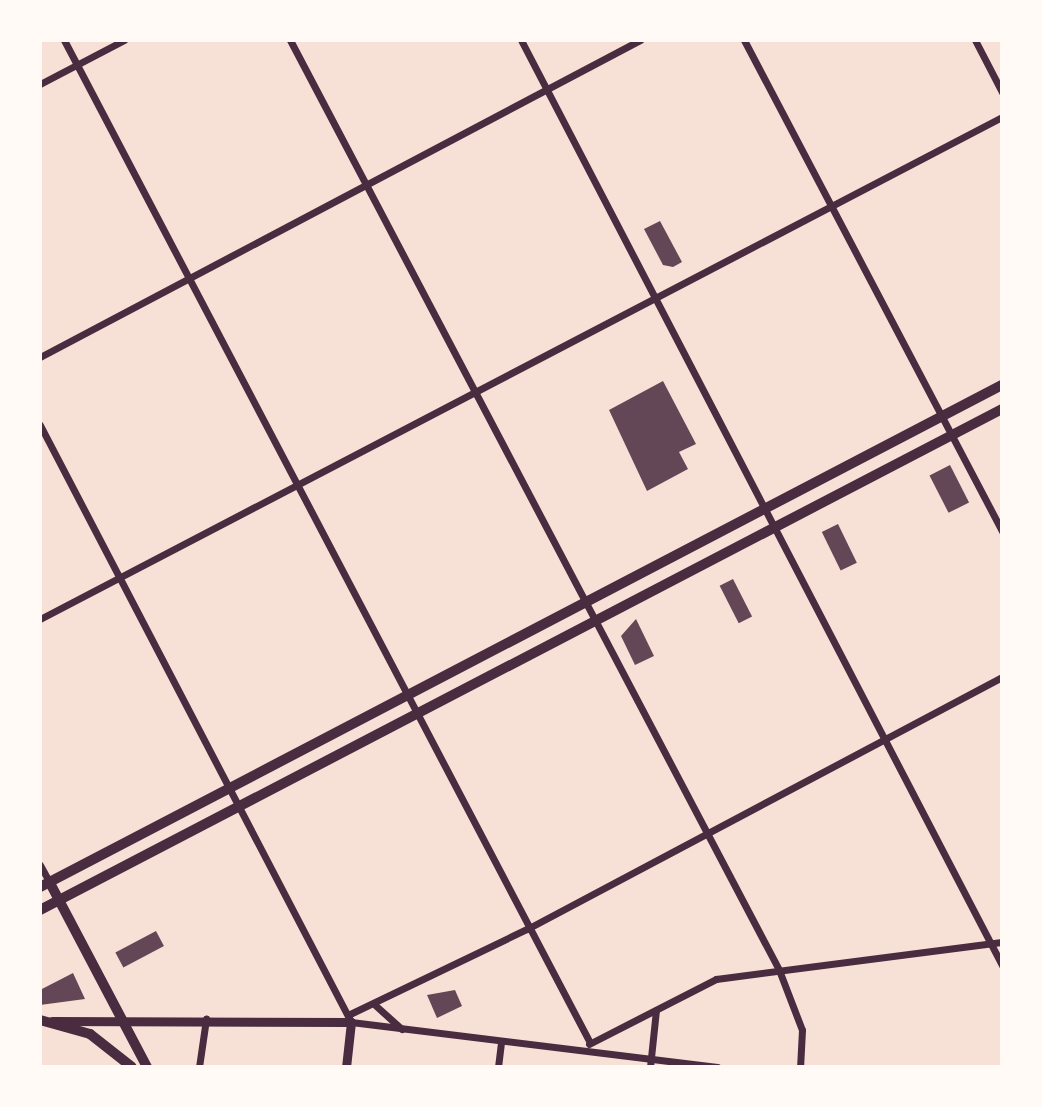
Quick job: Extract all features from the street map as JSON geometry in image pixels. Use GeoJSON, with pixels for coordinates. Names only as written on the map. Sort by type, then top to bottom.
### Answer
{"type":"FeatureCollection","features":[{"type":"Feature","properties":{"kind":"main road"},"geometry":{"type":"LineString","coordinates":[[147,1067],[59,901],[45,885],[1002,385]]}},
{"type":"Feature","properties":{"kind":"main road"},"geometry":{"type":"LineString","coordinates":[[40,910],[1002,409]]}},
{"type":"Feature","properties":{"kind":"main road"},"geometry":{"type":"LineString","coordinates":[[43,1022],[98,1038],[132,1067]]}},
{"type":"Feature","properties":{"kind":"street"},"geometry":{"type":"LineString","coordinates":[[64,40],[186,277],[410,695],[589,1046]]}},
{"type":"Feature","properties":{"kind":"street"},"geometry":{"type":"LineString","coordinates":[[40,84],[124,40]]}},
{"type":"Feature","properties":{"kind":"street"},"geometry":{"type":"LineString","coordinates":[[290,40],[779,970],[802,1030],[800,1067]]}},
{"type":"Feature","properties":{"kind":"street"},"geometry":{"type":"LineString","coordinates":[[521,40],[1002,965]]}},
{"type":"Feature","properties":{"kind":"street"},"geometry":{"type":"LineString","coordinates":[[40,357],[365,182],[640,40]]}},
{"type":"Feature","properties":{"kind":"street"},"geometry":{"type":"LineString","coordinates":[[744,40],[1002,531]]}},
{"type":"Feature","properties":{"kind":"street"},"geometry":{"type":"LineString","coordinates":[[975,40],[1002,92]]}},
{"type":"Feature","properties":{"kind":"street"},"geometry":{"type":"LineString","coordinates":[[40,619],[1002,117]]}},
{"type":"Feature","properties":{"kind":"street"},"geometry":{"type":"LineString","coordinates":[[40,425],[236,808],[350,1018],[346,1067]]}},
{"type":"Feature","properties":{"kind":"street"},"geometry":{"type":"LineString","coordinates":[[350,1018],[708,835],[1002,677]]}},
{"type":"Feature","properties":{"kind":"street"},"geometry":{"type":"LineString","coordinates":[[40,865],[45,885]]}},
{"type":"Feature","properties":{"kind":"street"},"geometry":{"type":"LineString","coordinates":[[589,1046],[716,979],[993,946],[1002,942]]}},
{"type":"Feature","properties":{"kind":"street"},"geometry":{"type":"LineString","coordinates":[[375,1005],[403,1031]]}},
{"type":"Feature","properties":{"kind":"street"},"geometry":{"type":"LineString","coordinates":[[651,1063],[656,1010]]}},
{"type":"Feature","properties":{"kind":"street"},"geometry":{"type":"LineString","coordinates":[[43,1022],[121,1018],[350,1018],[403,1031],[501,1042],[589,1046],[651,1063],[717,1067]]}},
{"type":"Feature","properties":{"kind":"street"},"geometry":{"type":"LineString","coordinates":[[199,1067],[206,1019]]}},
{"type":"Feature","properties":{"kind":"street"},"geometry":{"type":"LineString","coordinates":[[498,1067],[501,1042]]}},
{"type":"Feature","properties":{"kind":"building"},"geometry":{"type":"Polygon","coordinates":[[[660,221],[682,262],[673,267],[663,265],[644,229],[660,221]]]}},
{"type":"Feature","properties":{"kind":"building"},"geometry":{"type":"Polygon","coordinates":[[[663,381],[696,444],[679,452],[688,469],[647,491],[609,410],[663,381]]]}},
{"type":"Feature","properties":{"kind":"building"},"geometry":{"type":"Polygon","coordinates":[[[950,465],[969,502],[949,513],[930,475],[950,465]]]}},
{"type":"Feature","properties":{"kind":"building"},"geometry":{"type":"Polygon","coordinates":[[[838,524],[857,563],[841,571],[822,532],[838,524]]]}},
{"type":"Feature","properties":{"kind":"building"},"geometry":{"type":"Polygon","coordinates":[[[733,579],[752,616],[739,623],[720,586],[733,579]]]}},
{"type":"Feature","properties":{"kind":"building"},"geometry":{"type":"Polygon","coordinates":[[[636,619],[654,656],[635,665],[621,636],[636,619]]]}},
{"type":"Feature","properties":{"kind":"building"},"geometry":{"type":"Polygon","coordinates":[[[156,931],[164,946],[123,968],[115,953],[156,931]]]}},
{"type":"Feature","properties":{"kind":"building"},"geometry":{"type":"Polygon","coordinates":[[[73,973],[85,999],[40,1005],[40,990],[73,973]]]}},
{"type":"Feature","properties":{"kind":"building"},"geometry":{"type":"Polygon","coordinates":[[[455,990],[462,1006],[437,1018],[427,995],[455,990]]]}}]}
